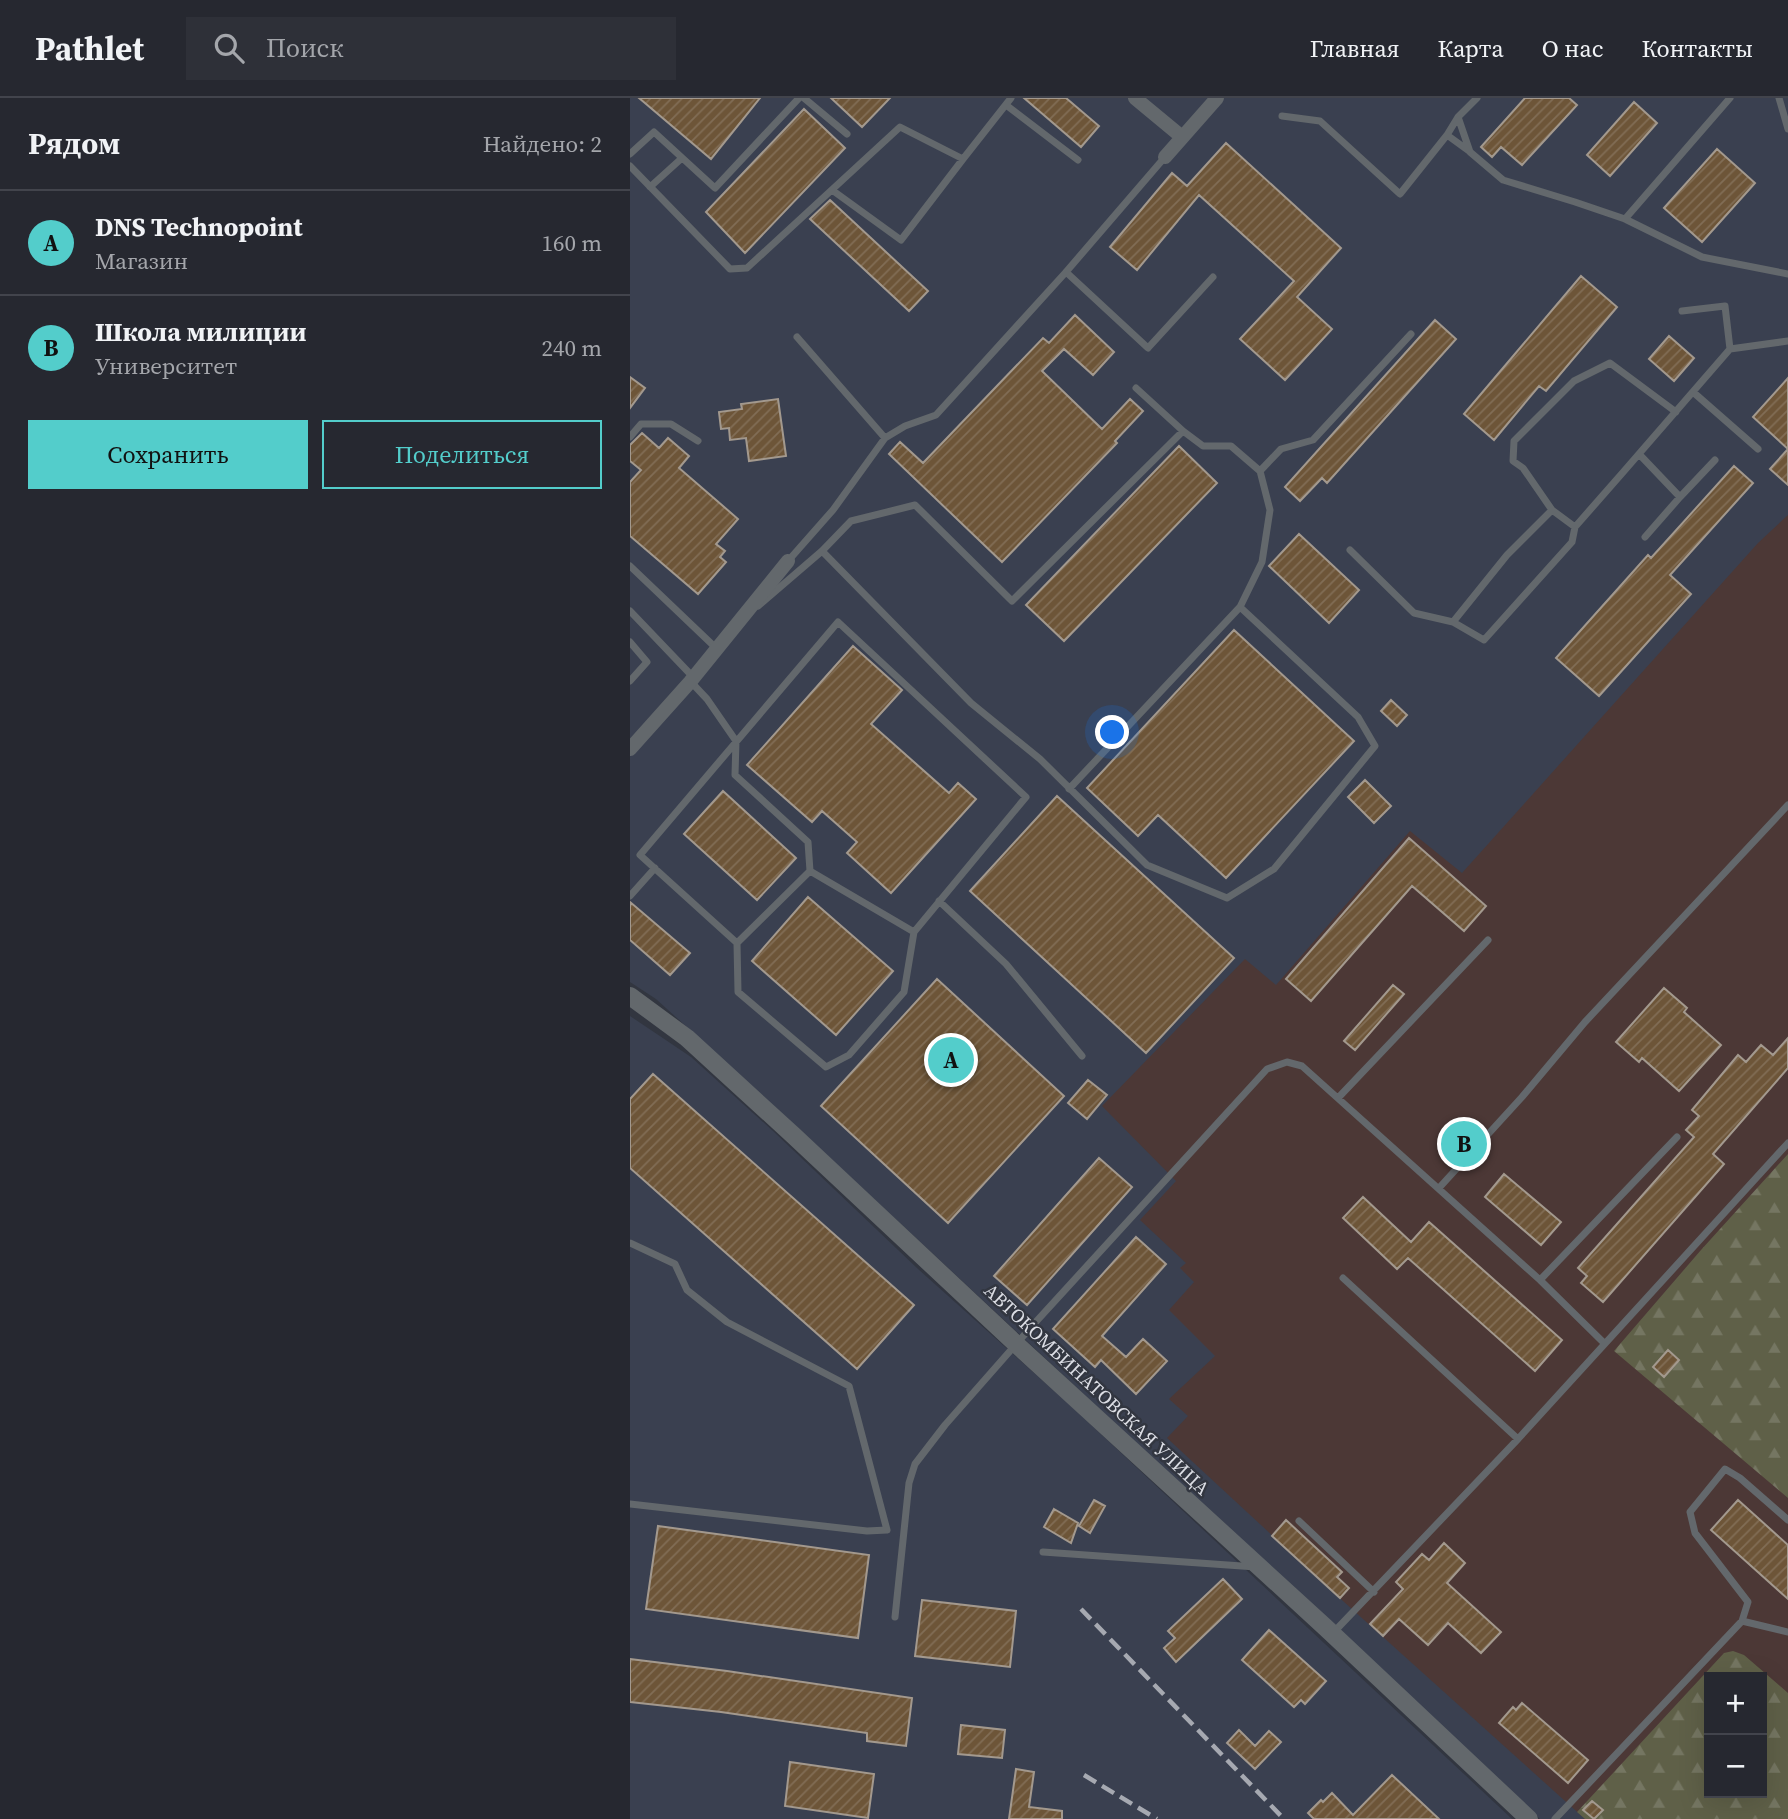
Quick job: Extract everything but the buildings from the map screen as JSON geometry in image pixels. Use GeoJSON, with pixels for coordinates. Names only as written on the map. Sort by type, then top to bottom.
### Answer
{"type":"FeatureCollection","features":[{"type":"Feature","properties":{"kind":"street"},"geometry":{"type":"LineString","coordinates":[[1135,98],[1182,137]]}},
{"type":"Feature","properties":{"kind":"street"},"geometry":{"type":"LineString","coordinates":[[1165,157],[1217,98]]}},
{"type":"Feature","properties":{"kind":"street"},"geometry":{"type":"LineString","coordinates":[[630,749],[692,680],[788,561]]}},
{"type":"Feature","properties":{"kind":"street","name":"АВТОКОМБИНАТОВСКАЯ УЛИЦА"},"geometry":{"type":"LineString","coordinates":[[632,999],[687,1038],[1529,1819]]}},
{"type":"Feature","properties":{"kind":"lane"},"geometry":{"type":"LineString","coordinates":[[630,154],[654,132],[715,188],[799,98]]}},
{"type":"Feature","properties":{"kind":"lane"},"geometry":{"type":"LineString","coordinates":[[804,98],[847,134]]}},
{"type":"Feature","properties":{"kind":"lane"},"geometry":{"type":"LineString","coordinates":[[1282,116],[1320,121],[1400,194],[1458,117],[1477,98]]}},
{"type":"Feature","properties":{"kind":"lane"},"geometry":{"type":"LineString","coordinates":[[1625,219],[1730,98]]}},
{"type":"Feature","properties":{"kind":"lane"},"geometry":{"type":"LineString","coordinates":[[1779,98],[1788,129]]}},
{"type":"Feature","properties":{"kind":"lane"},"geometry":{"type":"LineString","coordinates":[[832,190],[901,240],[1009,101],[1078,160]]}},
{"type":"Feature","properties":{"kind":"lane"},"geometry":{"type":"LineString","coordinates":[[1458,117],[1470,152]]}},
{"type":"Feature","properties":{"kind":"lane"},"geometry":{"type":"LineString","coordinates":[[630,166],[730,269],[747,268],[900,127],[964,159]]}},
{"type":"Feature","properties":{"kind":"lane"},"geometry":{"type":"LineString","coordinates":[[1447,135],[1503,180],[1625,219],[1702,257],[1788,274]]}},
{"type":"Feature","properties":{"kind":"lane"},"geometry":{"type":"LineString","coordinates":[[788,561],[833,510],[885,438],[905,426],[936,415],[1066,272],[1165,157]]}},
{"type":"Feature","properties":{"kind":"lane"},"geometry":{"type":"LineString","coordinates":[[650,187],[682,158]]}},
{"type":"Feature","properties":{"kind":"lane"},"geometry":{"type":"LineString","coordinates":[[1066,272],[1148,348],[1213,277]]}},
{"type":"Feature","properties":{"kind":"lane"},"geometry":{"type":"LineString","coordinates":[[1682,311],[1725,306],[1730,349]]}},
{"type":"Feature","properties":{"kind":"lane"},"geometry":{"type":"LineString","coordinates":[[1260,471],[1281,449],[1314,440],[1411,334]]}},
{"type":"Feature","properties":{"kind":"lane"},"geometry":{"type":"LineString","coordinates":[[797,337],[885,438]]}},
{"type":"Feature","properties":{"kind":"lane"},"geometry":{"type":"LineString","coordinates":[[1350,550],[1414,613],[1453,622],[1484,640],[1572,542],[1575,527],[1730,349],[1788,341]]}},
{"type":"Feature","properties":{"kind":"lane"},"geometry":{"type":"LineString","coordinates":[[1575,527],[1552,510],[1523,468],[1513,461],[1514,441],[1574,382],[1610,363],[1676,412]]}},
{"type":"Feature","properties":{"kind":"lane"},"geometry":{"type":"LineString","coordinates":[[1069,789],[1240,607],[1262,562],[1270,510],[1260,471],[1231,446],[1203,446],[1183,432],[1136,388]]}},
{"type":"Feature","properties":{"kind":"lane"},"geometry":{"type":"LineString","coordinates":[[1693,392],[1758,449]]}},
{"type":"Feature","properties":{"kind":"lane"},"geometry":{"type":"LineString","coordinates":[[630,437],[641,424],[671,424],[698,442]]}},
{"type":"Feature","properties":{"kind":"lane"},"geometry":{"type":"LineString","coordinates":[[737,625],[822,551],[851,521],[915,505],[1012,601],[1183,432]]}},
{"type":"Feature","properties":{"kind":"lane"},"geometry":{"type":"LineString","coordinates":[[1639,454],[1680,497]]}},
{"type":"Feature","properties":{"kind":"lane"},"geometry":{"type":"LineString","coordinates":[[1645,537],[1714,460]]}},
{"type":"Feature","properties":{"kind":"lane"},"geometry":{"type":"LineString","coordinates":[[1453,622],[1507,555],[1552,510]]}},
{"type":"Feature","properties":{"kind":"lane"},"geometry":{"type":"LineString","coordinates":[[822,551],[971,703],[1040,758],[1147,865],[1227,898],[1274,869],[1375,746],[1357,717],[1240,607]]}},
{"type":"Feature","properties":{"kind":"lane"},"geometry":{"type":"LineString","coordinates":[[630,566],[717,649]]}},
{"type":"Feature","properties":{"kind":"lane"},"geometry":{"type":"LineString","coordinates":[[630,611],[708,699],[736,741],[736,775],[808,842],[810,871],[737,943],[738,992],[826,1068],[849,1055],[904,992],[914,932],[1026,797],[838,622],[736,741],[640,855],[737,943]]}},
{"type":"Feature","properties":{"kind":"lane"},"geometry":{"type":"LineString","coordinates":[[630,642],[647,662],[630,681]]}},
{"type":"Feature","properties":{"kind":"lane"},"geometry":{"type":"LineString","coordinates":[[1439,1188],[1585,1023],[1788,805]]}},
{"type":"Feature","properties":{"kind":"lane"},"geometry":{"type":"LineString","coordinates":[[630,896],[654,868]]}},
{"type":"Feature","properties":{"kind":"lane"},"geometry":{"type":"LineString","coordinates":[[810,871],[914,932]]}},
{"type":"Feature","properties":{"kind":"lane"},"geometry":{"type":"LineString","coordinates":[[939,901],[1006,964],[1082,1056]]}},
{"type":"Feature","properties":{"kind":"lane"},"geometry":{"type":"LineString","coordinates":[[1338,1098],[1488,940]]}},
{"type":"Feature","properties":{"kind":"lane"},"geometry":{"type":"LineString","coordinates":[[895,1617],[909,1483],[915,1464],[944,1425],[1016,1344],[1267,1069],[1287,1062],[1302,1066],[1439,1188],[1604,1343]]}},
{"type":"Feature","properties":{"kind":"lane"},"geometry":{"type":"LineString","coordinates":[[1539,1280],[1677,1137]]}},
{"type":"Feature","properties":{"kind":"lane"},"geometry":{"type":"LineString","coordinates":[[1332,1635],[1518,1439],[1788,1143]]}},
{"type":"Feature","properties":{"kind":"lane"},"geometry":{"type":"LineString","coordinates":[[630,1243],[675,1265],[687,1290],[727,1322],[849,1386],[887,1530]]}},
{"type":"Feature","properties":{"kind":"lane"},"geometry":{"type":"LineString","coordinates":[[1343,1278],[1518,1439]]}},
{"type":"Feature","properties":{"kind":"lane"},"geometry":{"type":"LineString","coordinates":[[1555,1819],[1742,1621],[1748,1602],[1695,1533],[1690,1511],[1725,1469],[1740,1478],[1788,1520]]}},
{"type":"Feature","properties":{"kind":"lane"},"geometry":{"type":"LineString","coordinates":[[630,1504],[867,1531],[904,1532]]}},
{"type":"Feature","properties":{"kind":"lane"},"geometry":{"type":"LineString","coordinates":[[1298,1521],[1374,1592]]}},
{"type":"Feature","properties":{"kind":"lane"},"geometry":{"type":"LineString","coordinates":[[1043,1552],[1260,1568]]}},
{"type":"Feature","properties":{"kind":"lane"},"geometry":{"type":"LineString","coordinates":[[1742,1621],[1788,1632]]}},
{"type":"Feature","properties":{"kind":"shaded area"},"geometry":{"type":"Polygon","coordinates":[[[630,98],[1788,98],[1788,1819],[1540,1819],[656,999],[630,982],[630,98]]]}},
{"type":"Feature","properties":{"kind":"shaded area"},"geometry":{"type":"Polygon","coordinates":[[[1788,515],[1788,1819],[1585,1819],[1167,1438],[1188,1416],[1169,1399],[1215,1356],[1169,1310],[1194,1282],[1180,1268],[1186,1263],[1140,1220],[1176,1181],[1102,1106],[1245,959],[1276,985],[1410,831],[1462,873],[1758,543],[1788,515]]]}},
{"type":"Feature","properties":{"kind":"shaded area"},"geometry":{"type":"Polygon","coordinates":[[[630,1016],[691,1057],[773,1131],[918,1269],[1072,1407],[1512,1819],[630,1819],[630,1016]]]}},
{"type":"Feature","properties":{"kind":"green space"},"geometry":{"type":"Polygon","coordinates":[[[1788,1154],[1788,1498],[1614,1351],[1788,1154]]]}},
{"type":"Feature","properties":{"kind":"green space"},"geometry":{"type":"Polygon","coordinates":[[[1733,1651],[1744,1655],[1764,1672],[1706,1672],[1724,1653],[1733,1651]]]}},
{"type":"Feature","properties":{"kind":"green space"},"geometry":{"type":"Polygon","coordinates":[[[1704,1675],[1704,1798],[1767,1798],[1767,1675],[1788,1693],[1788,1819],[1585,1819],[1577,1812],[1704,1675]]]}},
{"type":"Feature","properties":{"kind":"railway"},"geometry":{"type":"LineString","coordinates":[[1081,1609],[1284,1819]]}},
{"type":"Feature","properties":{"kind":"railway"},"geometry":{"type":"LineString","coordinates":[[1084,1775],[1157,1819]]}},
{"type":"Feature","properties":{"kind":"place","name":"DNS Technopoint"},"geometry":{"type":"Point","coordinates":[951,1060]}},
{"type":"Feature","properties":{"kind":"place","name":"Школа милиции"},"geometry":{"type":"Point","coordinates":[1464,1144]}}]}
